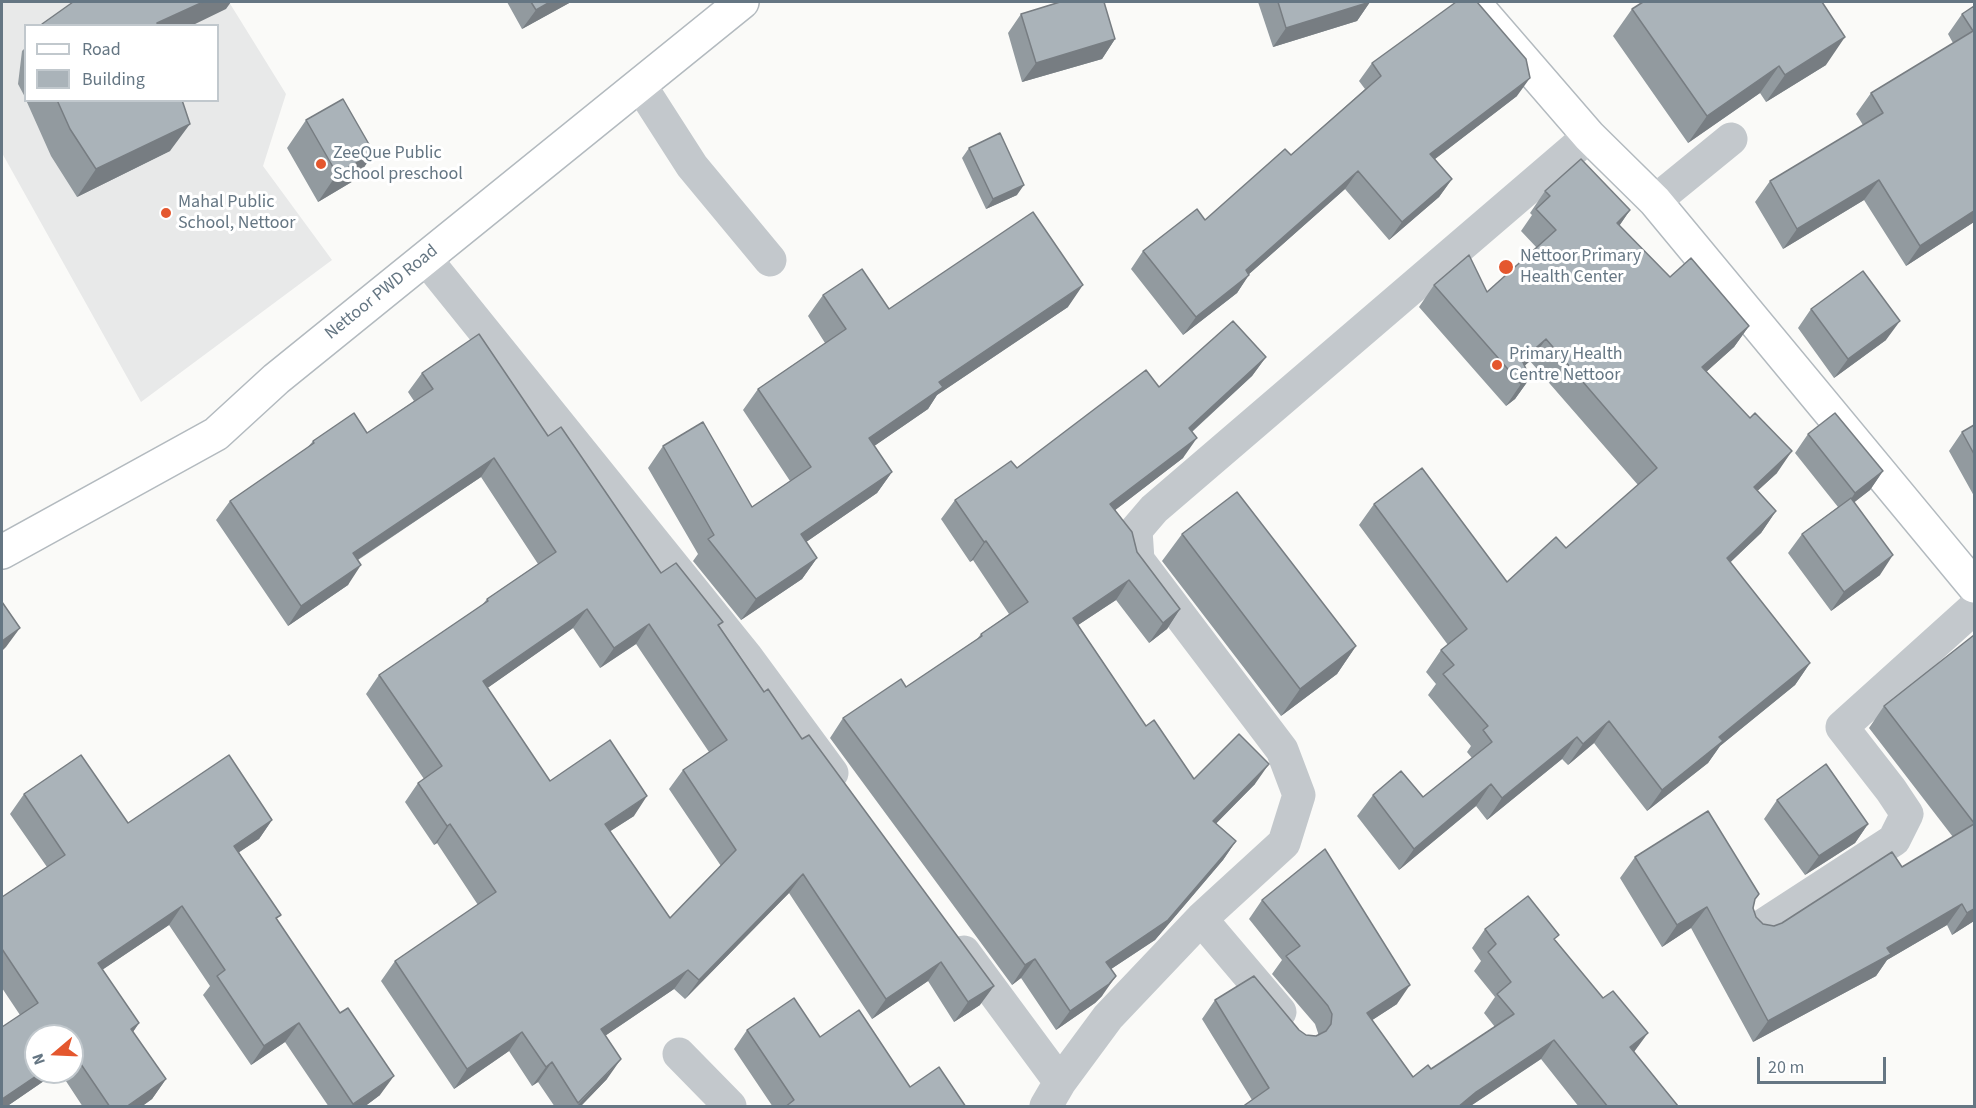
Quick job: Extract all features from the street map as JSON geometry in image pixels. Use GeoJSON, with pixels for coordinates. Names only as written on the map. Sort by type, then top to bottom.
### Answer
{"type":"FeatureCollection","features":[{"type":"Feature","properties":{"kind":"street","name":"Nettoor PWD Road"},"geometry":{"type":"LineString","coordinates":[[2,552],[216,434],[276,379],[742,2]]}},
{"type":"Feature","properties":{"kind":"street"},"geometry":{"type":"LineString","coordinates":[[1473,2],[1588,136],[1655,201],[1974,586]]}},
{"type":"Feature","properties":{"kind":"street"},"geometry":{"type":"LineString","coordinates":[[640,85],[692,166],[770,260]]}},
{"type":"Feature","properties":{"kind":"street"},"geometry":{"type":"LineString","coordinates":[[949,931],[1053,1094],[1107,1017],[1201,919],[1284,843],[1299,795],[1282,750],[1138,560],[1136,530],[1154,509],[1588,136]]}},
{"type":"Feature","properties":{"kind":"street"},"geometry":{"type":"LineString","coordinates":[[1655,201],[1731,139]]}},
{"type":"Feature","properties":{"kind":"street"},"geometry":{"type":"LineString","coordinates":[[426,259],[746,656],[851,798]]}},
{"type":"Feature","properties":{"kind":"street"},"geometry":{"type":"LineString","coordinates":[[1757,929],[1894,840],[1907,814],[1842,727],[1974,608]]}},
{"type":"Feature","properties":{"kind":"street"},"geometry":{"type":"LineString","coordinates":[[1201,919],[1300,1036]]}},
{"type":"Feature","properties":{"kind":"street"},"geometry":{"type":"LineString","coordinates":[[679,1054],[716,1102]]}},
{"type":"Feature","properties":{"kind":"shaded area","name":"Mahal Public School, Nettoor"},"geometry":{"type":"Polygon","coordinates":[[[2,2],[229,2],[286,94],[263,166],[332,260],[141,402],[2,153],[2,2]]]}},
{"type":"Feature","properties":{"kind":"building"},"geometry":{"type":"Polygon","coordinates":[[[73,2],[203,2],[157,24],[42,24],[73,2]]]}},
{"type":"Feature","properties":{"kind":"building"},"geometry":{"type":"Polygon","coordinates":[[[531,2],[550,2],[536,10],[531,2]]]}},
{"type":"Feature","properties":{"kind":"building"},"geometry":{"type":"Polygon","coordinates":[[[1060,2],[1104,2],[1115,39],[1036,63],[1021,14],[1060,2]]]}},
{"type":"Feature","properties":{"kind":"building"},"geometry":{"type":"Polygon","coordinates":[[[1278,2],[1370,2],[1286,28],[1278,2]]]}},
{"type":"Feature","properties":{"kind":"building"},"geometry":{"type":"Polygon","coordinates":[[[1456,2],[1477,2],[1526,59],[1530,78],[1430,154],[1452,179],[1402,222],[1358,171],[1246,270],[1249,275],[1196,317],[1143,251],[1197,209],[1205,220],[1285,149],[1291,155],[1381,76],[1372,63],[1456,2]]]}},
{"type":"Feature","properties":{"kind":"building"},"geometry":{"type":"Polygon","coordinates":[[[1643,2],[1822,2],[1845,37],[1785,75],[1779,66],[1707,116],[1632,9],[1643,2]]]}},
{"type":"Feature","properties":{"kind":"building"},"geometry":{"type":"Polygon","coordinates":[[[1974,6],[1974,211],[1920,246],[1879,180],[1797,229],[1770,181],[1883,113],[1871,93],[1973,31],[1962,14],[1974,6]]]}},
{"type":"Feature","properties":{"kind":"building"},"geometry":{"type":"Polygon","coordinates":[[[343,99],[374,153],[337,174],[306,120],[343,99]]]}},
{"type":"Feature","properties":{"kind":"building"},"geometry":{"type":"Polygon","coordinates":[[[58,102],[183,102],[190,124],[96,169],[70,129],[58,102]]]}},
{"type":"Feature","properties":{"kind":"building"},"geometry":{"type":"Polygon","coordinates":[[[1000,133],[1024,185],[993,199],[969,148],[1000,133]]]}},
{"type":"Feature","properties":{"kind":"building"},"geometry":{"type":"Polygon","coordinates":[[[1581,159],[1630,210],[1617,223],[1670,277],[1691,258],[1749,326],[1702,367],[1750,418],[1755,413],[1792,451],[1754,487],[1776,511],[1727,558],[1810,663],[1719,737],[1723,741],[1662,790],[1609,721],[1583,744],[1577,737],[1502,798],[1491,784],[1414,849],[1373,795],[1401,771],[1423,797],[1492,742],[1483,730],[1488,726],[1443,674],[1454,665],[1441,650],[1467,629],[1374,504],[1422,468],[1507,582],[1556,537],[1566,548],[1657,468],[1546,339],[1522,360],[1530,378],[1521,384],[1434,285],[1469,255],[1487,292],[1556,230],[1536,209],[1550,196],[1545,191],[1581,159]]]}},
{"type":"Feature","properties":{"kind":"building"},"geometry":{"type":"Polygon","coordinates":[[[1033,212],[1083,285],[939,382],[943,387],[869,438],[892,472],[801,534],[817,558],[756,599],[708,539],[714,535],[663,446],[703,422],[752,507],[811,467],[758,389],[846,329],[823,295],[862,269],[889,309],[1033,212]]]}},
{"type":"Feature","properties":{"kind":"building"},"geometry":{"type":"Polygon","coordinates":[[[1863,271],[1900,321],[1848,359],[1811,309],[1863,271]]]}},
{"type":"Feature","properties":{"kind":"building"},"geometry":{"type":"Polygon","coordinates":[[[1233,321],[1266,357],[1189,428],[1197,438],[1110,504],[1132,532],[1137,552],[1180,609],[1163,623],[1129,580],[1073,618],[1146,726],[1154,720],[1194,779],[1239,734],[1269,764],[1213,821],[1236,841],[1168,920],[1106,962],[1116,976],[1109,984],[1070,1011],[1035,959],[1025,965],[843,718],[901,679],[906,687],[1028,602],[955,500],[1011,461],[1017,468],[1146,370],[1159,387],[1233,321]]]}},
{"type":"Feature","properties":{"kind":"building"},"geometry":{"type":"Polygon","coordinates":[[[479,334],[548,436],[561,427],[661,573],[676,563],[723,622],[718,625],[764,692],[768,689],[802,739],[809,735],[994,986],[968,1002],[941,962],[886,999],[803,874],[699,980],[688,970],[601,1029],[621,1059],[578,1103],[552,1062],[546,1067],[522,1032],[467,1069],[395,961],[496,892],[450,824],[447,826],[418,783],[442,766],[379,675],[556,552],[494,458],[353,553],[361,565],[301,606],[230,501],[354,413],[367,433],[433,389],[422,373],[479,334]],[[587,609],[483,681],[550,781],[610,740],[647,796],[605,824],[670,918],[736,850],[683,770],[727,740],[649,624],[614,648],[587,609]]]}},
{"type":"Feature","properties":{"kind":"building"},"geometry":{"type":"Polygon","coordinates":[[[1835,413],[1883,471],[1855,493],[1808,434],[1835,413]]]}},
{"type":"Feature","properties":{"kind":"building"},"geometry":{"type":"Polygon","coordinates":[[[1974,425],[1974,454],[1962,432],[1974,425]]]}},
{"type":"Feature","properties":{"kind":"building"},"geometry":{"type":"Polygon","coordinates":[[[1237,492],[1356,646],[1300,689],[1182,534],[1237,492]]]}},
{"type":"Feature","properties":{"kind":"building"},"geometry":{"type":"Polygon","coordinates":[[[1851,498],[1893,555],[1844,592],[1802,534],[1851,498]]]}},
{"type":"Feature","properties":{"kind":"building"},"geometry":{"type":"Polygon","coordinates":[[[2,602],[20,628],[2,641],[2,602]]]}},
{"type":"Feature","properties":{"kind":"building"},"geometry":{"type":"Polygon","coordinates":[[[1974,635],[1974,823],[1884,706],[1974,635]]]}},
{"type":"Feature","properties":{"kind":"building"},"geometry":{"type":"Polygon","coordinates":[[[81,755],[128,823],[229,755],[272,820],[234,846],[281,915],[276,918],[340,1013],[348,1008],[394,1076],[353,1104],[299,1023],[264,1046],[217,976],[225,970],[182,906],[98,963],[139,1023],[131,1029],[166,1079],[126,1107],[110,1107],[84,1069],[84,1024],[24,1024],[24,1084],[2,1099],[2,1027],[38,1003],[2,949],[2,897],[65,855],[24,794],[81,755]]]}},
{"type":"Feature","properties":{"kind":"building"},"geometry":{"type":"Polygon","coordinates":[[[1826,764],[1868,824],[1819,856],[1777,800],[1826,764]]]}},
{"type":"Feature","properties":{"kind":"building"},"geometry":{"type":"Polygon","coordinates":[[[1708,811],[1759,894],[1753,908],[1756,917],[1763,924],[1774,926],[1782,923],[1892,852],[1902,867],[1974,824],[1974,909],[1967,913],[1962,904],[1887,948],[1891,954],[1768,1021],[1707,907],[1677,925],[1635,857],[1708,811]]]}},
{"type":"Feature","properties":{"kind":"building"},"geometry":{"type":"Polygon","coordinates":[[[1325,849],[1410,985],[1367,1013],[1413,1077],[1428,1065],[1431,1069],[1514,1014],[1497,994],[1511,982],[1488,952],[1496,944],[1485,929],[1528,896],[1559,935],[1554,939],[1603,998],[1613,991],[1648,1033],[1630,1047],[1678,1106],[1608,1107],[1554,1040],[1476,1092],[1458,1107],[1242,1107],[1269,1088],[1215,1000],[1254,976],[1299,1030],[1306,1035],[1316,1036],[1326,1031],[1331,1024],[1332,1014],[1328,1006],[1286,956],[1300,946],[1262,900],[1325,849]]]}},
{"type":"Feature","properties":{"kind":"building"},"geometry":{"type":"Polygon","coordinates":[[[794,998],[820,1037],[859,1010],[910,1087],[939,1067],[966,1107],[785,1107],[794,1100],[747,1030],[794,998]]]}},
{"type":"Feature","properties":{"kind":"place","name":"ZeeQue Public School preschool"},"geometry":{"type":"Point","coordinates":[321,164]}},
{"type":"Feature","properties":{"kind":"place","name":"Mahal Public School, Nettoor"},"geometry":{"type":"Point","coordinates":[166,213]}},
{"type":"Feature","properties":{"kind":"place","name":"Nettoor Primary Health Center"},"geometry":{"type":"Point","coordinates":[1506,267]}},
{"type":"Feature","properties":{"kind":"place","name":"Primary Health Centre Nettoor"},"geometry":{"type":"Point","coordinates":[1497,365]}}]}
